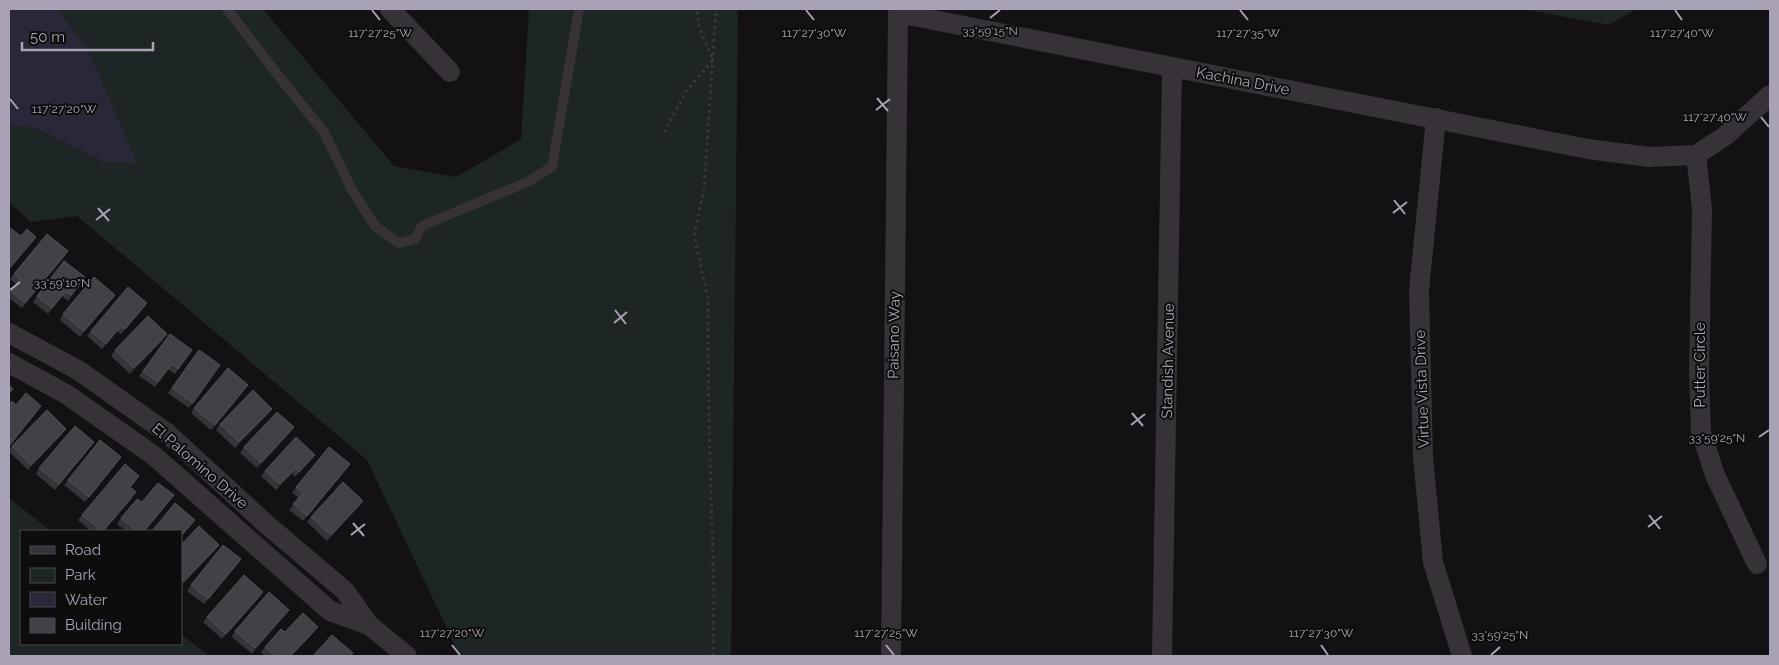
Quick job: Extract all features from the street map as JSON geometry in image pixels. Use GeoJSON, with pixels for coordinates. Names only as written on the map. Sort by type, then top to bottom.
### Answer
{"type":"FeatureCollection","features":[{"type":"Feature","properties":{"kind":"street"},"geometry":{"type":"LineString","coordinates":[[390,9],[450,72]]}},
{"type":"Feature","properties":{"kind":"street","name":"Kachina Drive"},"geometry":{"type":"LineString","coordinates":[[898,13],[1588,149],[1649,157],[1696,155]]}},
{"type":"Feature","properties":{"kind":"street","name":"Paisano Way"},"geometry":{"type":"LineString","coordinates":[[891,656],[898,13]]}},
{"type":"Feature","properties":{"kind":"street","name":"Standish Avenue"},"geometry":{"type":"LineString","coordinates":[[1162,656],[1172,67]]}},
{"type":"Feature","properties":{"kind":"street"},"geometry":{"type":"LineString","coordinates":[[1696,155],[1725,136],[1770,95]]}},
{"type":"Feature","properties":{"kind":"street","name":"Virtue Vista Drive"},"geometry":{"type":"LineString","coordinates":[[1436,118],[1419,290],[1423,457],[1433,562],[1462,656]]}},
{"type":"Feature","properties":{"kind":"street","name":"Putter Circle"},"geometry":{"type":"LineString","coordinates":[[1696,155],[1702,209],[1699,374],[1701,432],[1715,476],[1757,564]]}},
{"type":"Feature","properties":{"kind":"street","name":"El Palomino Drive"},"geometry":{"type":"LineString","coordinates":[[9,333],[78,370],[167,433],[265,523],[345,591],[369,625],[408,656]]}},
{"type":"Feature","properties":{"kind":"street","name":"El Palomino Drive"},"geometry":{"type":"LineString","coordinates":[[9,362],[66,394],[153,454],[330,611],[369,625]]}},
{"type":"Feature","properties":{"kind":"lane"},"geometry":{"type":"LineString","coordinates":[[228,9],[324,132],[352,190],[375,226],[399,243],[415,239],[422,226],[527,182],[552,167],[578,9]]}},
{"type":"Feature","properties":{"kind":"path"},"geometry":{"type":"LineString","coordinates":[[697,9],[699,27],[713,60]]}},
{"type":"Feature","properties":{"kind":"path"},"geometry":{"type":"LineString","coordinates":[[713,656],[714,594],[709,424],[708,299],[694,235],[704,189],[716,9]]}},
{"type":"Feature","properties":{"kind":"path"},"geometry":{"type":"LineString","coordinates":[[664,132],[687,90],[713,60]]}},
{"type":"Feature","properties":{"kind":"green space"},"geometry":{"type":"Polygon","coordinates":[[[9,9],[263,9],[394,166],[456,177],[521,139],[529,9],[738,9],[731,656],[460,656],[367,460],[77,216],[31,222],[9,202],[9,9]]]}},
{"type":"Feature","properties":{"kind":"green space"},"geometry":{"type":"Polygon","coordinates":[[[1521,9],[1636,9],[1609,25],[1521,9]]]}},
{"type":"Feature","properties":{"kind":"green space"},"geometry":{"type":"Polygon","coordinates":[[[9,498],[50,530],[20,530],[20,645],[182,645],[182,635],[209,656],[9,656],[9,498]]]}},
{"type":"Feature","properties":{"kind":"water"},"geometry":{"type":"Polygon","coordinates":[[[9,9],[57,9],[85,46],[92,59],[137,163],[104,162],[37,128],[9,125],[9,9]]]}},
{"type":"Feature","properties":{"kind":"building"},"geometry":{"type":"Polygon","coordinates":[[[10,228],[21,236],[27,229],[36,237],[9,269],[9,230],[10,228]]]}},
{"type":"Feature","properties":{"kind":"building"},"geometry":{"type":"Polygon","coordinates":[[[47,234],[68,251],[25,303],[11,291],[20,279],[14,274],[47,234]]]}},
{"type":"Feature","properties":{"kind":"building"},"geometry":{"type":"Polygon","coordinates":[[[64,261],[85,277],[71,295],[66,291],[52,308],[37,296],[64,261]]]}},
{"type":"Feature","properties":{"kind":"building"},"geometry":{"type":"Polygon","coordinates":[[[94,277],[115,295],[84,331],[63,314],[94,277]]]}},
{"type":"Feature","properties":{"kind":"building"},"geometry":{"type":"Polygon","coordinates":[[[128,287],[147,303],[125,329],[121,326],[106,344],[91,331],[128,287]]]}},
{"type":"Feature","properties":{"kind":"building"},"geometry":{"type":"Polygon","coordinates":[[[148,316],[167,334],[134,368],[115,350],[148,316]]]}},
{"type":"Feature","properties":{"kind":"building"},"geometry":{"type":"Polygon","coordinates":[[[170,334],[192,350],[178,369],[172,364],[158,382],[143,371],[170,334]]]}},
{"type":"Feature","properties":{"kind":"building"},"geometry":{"type":"Polygon","coordinates":[[[199,350],[220,365],[193,403],[172,388],[199,350]]]}},
{"type":"Feature","properties":{"kind":"building"},"geometry":{"type":"Polygon","coordinates":[[[228,368],[248,385],[215,425],[194,408],[228,368]]]}},
{"type":"Feature","properties":{"kind":"building"},"geometry":{"type":"Polygon","coordinates":[[[9,385],[13,389],[9,394],[9,385]]]}},
{"type":"Feature","properties":{"kind":"building"},"geometry":{"type":"Polygon","coordinates":[[[253,390],[272,409],[239,442],[220,424],[253,390]]]}},
{"type":"Feature","properties":{"kind":"building"},"geometry":{"type":"Polygon","coordinates":[[[26,393],[41,406],[9,446],[9,405],[12,401],[16,405],[26,393]]]}},
{"type":"Feature","properties":{"kind":"building"},"geometry":{"type":"Polygon","coordinates":[[[47,410],[66,429],[31,465],[12,446],[47,410]]]}},
{"type":"Feature","properties":{"kind":"building"},"geometry":{"type":"Polygon","coordinates":[[[277,412],[294,427],[261,463],[244,447],[277,412]]]}},
{"type":"Feature","properties":{"kind":"building"},"geometry":{"type":"Polygon","coordinates":[[[75,426],[94,442],[59,484],[39,468],[75,426]]]}},
{"type":"Feature","properties":{"kind":"building"},"geometry":{"type":"Polygon","coordinates":[[[296,437],[315,455],[299,472],[296,468],[280,484],[265,471],[296,437]]]}},
{"type":"Feature","properties":{"kind":"building"},"geometry":{"type":"Polygon","coordinates":[[[100,440],[121,457],[89,497],[68,480],[100,440]]]}},
{"type":"Feature","properties":{"kind":"building"},"geometry":{"type":"Polygon","coordinates":[[[329,447],[350,464],[307,516],[293,504],[303,493],[296,487],[329,447]]]}},
{"type":"Feature","properties":{"kind":"building"},"geometry":{"type":"Polygon","coordinates":[[[125,464],[139,476],[130,487],[136,492],[104,530],[101,530],[82,515],[125,464]]]}},
{"type":"Feature","properties":{"kind":"building"},"geometry":{"type":"Polygon","coordinates":[[[343,482],[363,501],[331,535],[311,517],[343,482]]]}},
{"type":"Feature","properties":{"kind":"building"},"geometry":{"type":"Polygon","coordinates":[[[158,483],[174,495],[145,530],[136,530],[121,518],[137,499],[142,502],[158,483]]]}},
{"type":"Feature","properties":{"kind":"building"},"geometry":{"type":"Polygon","coordinates":[[[175,503],[195,520],[182,535],[182,530],[153,530],[175,503]]]}},
{"type":"Feature","properties":{"kind":"building"},"geometry":{"type":"Polygon","coordinates":[[[199,526],[219,545],[184,581],[182,579],[182,544],[199,526]]]}},
{"type":"Feature","properties":{"kind":"building"},"geometry":{"type":"Polygon","coordinates":[[[223,545],[241,559],[208,599],[191,585],[223,545]]]}},
{"type":"Feature","properties":{"kind":"building"},"geometry":{"type":"Polygon","coordinates":[[[244,575],[263,592],[226,634],[207,617],[244,575]]]}},
{"type":"Feature","properties":{"kind":"building"},"geometry":{"type":"Polygon","coordinates":[[[269,592],[289,610],[255,648],[235,631],[269,592]]]}},
{"type":"Feature","properties":{"kind":"building"},"geometry":{"type":"Polygon","coordinates":[[[303,613],[318,627],[290,656],[275,656],[265,647],[281,629],[285,632],[303,613]]]}},
{"type":"Feature","properties":{"kind":"building"},"geometry":{"type":"Polygon","coordinates":[[[332,635],[353,653],[350,656],[313,656],[332,635]]]}}]}
